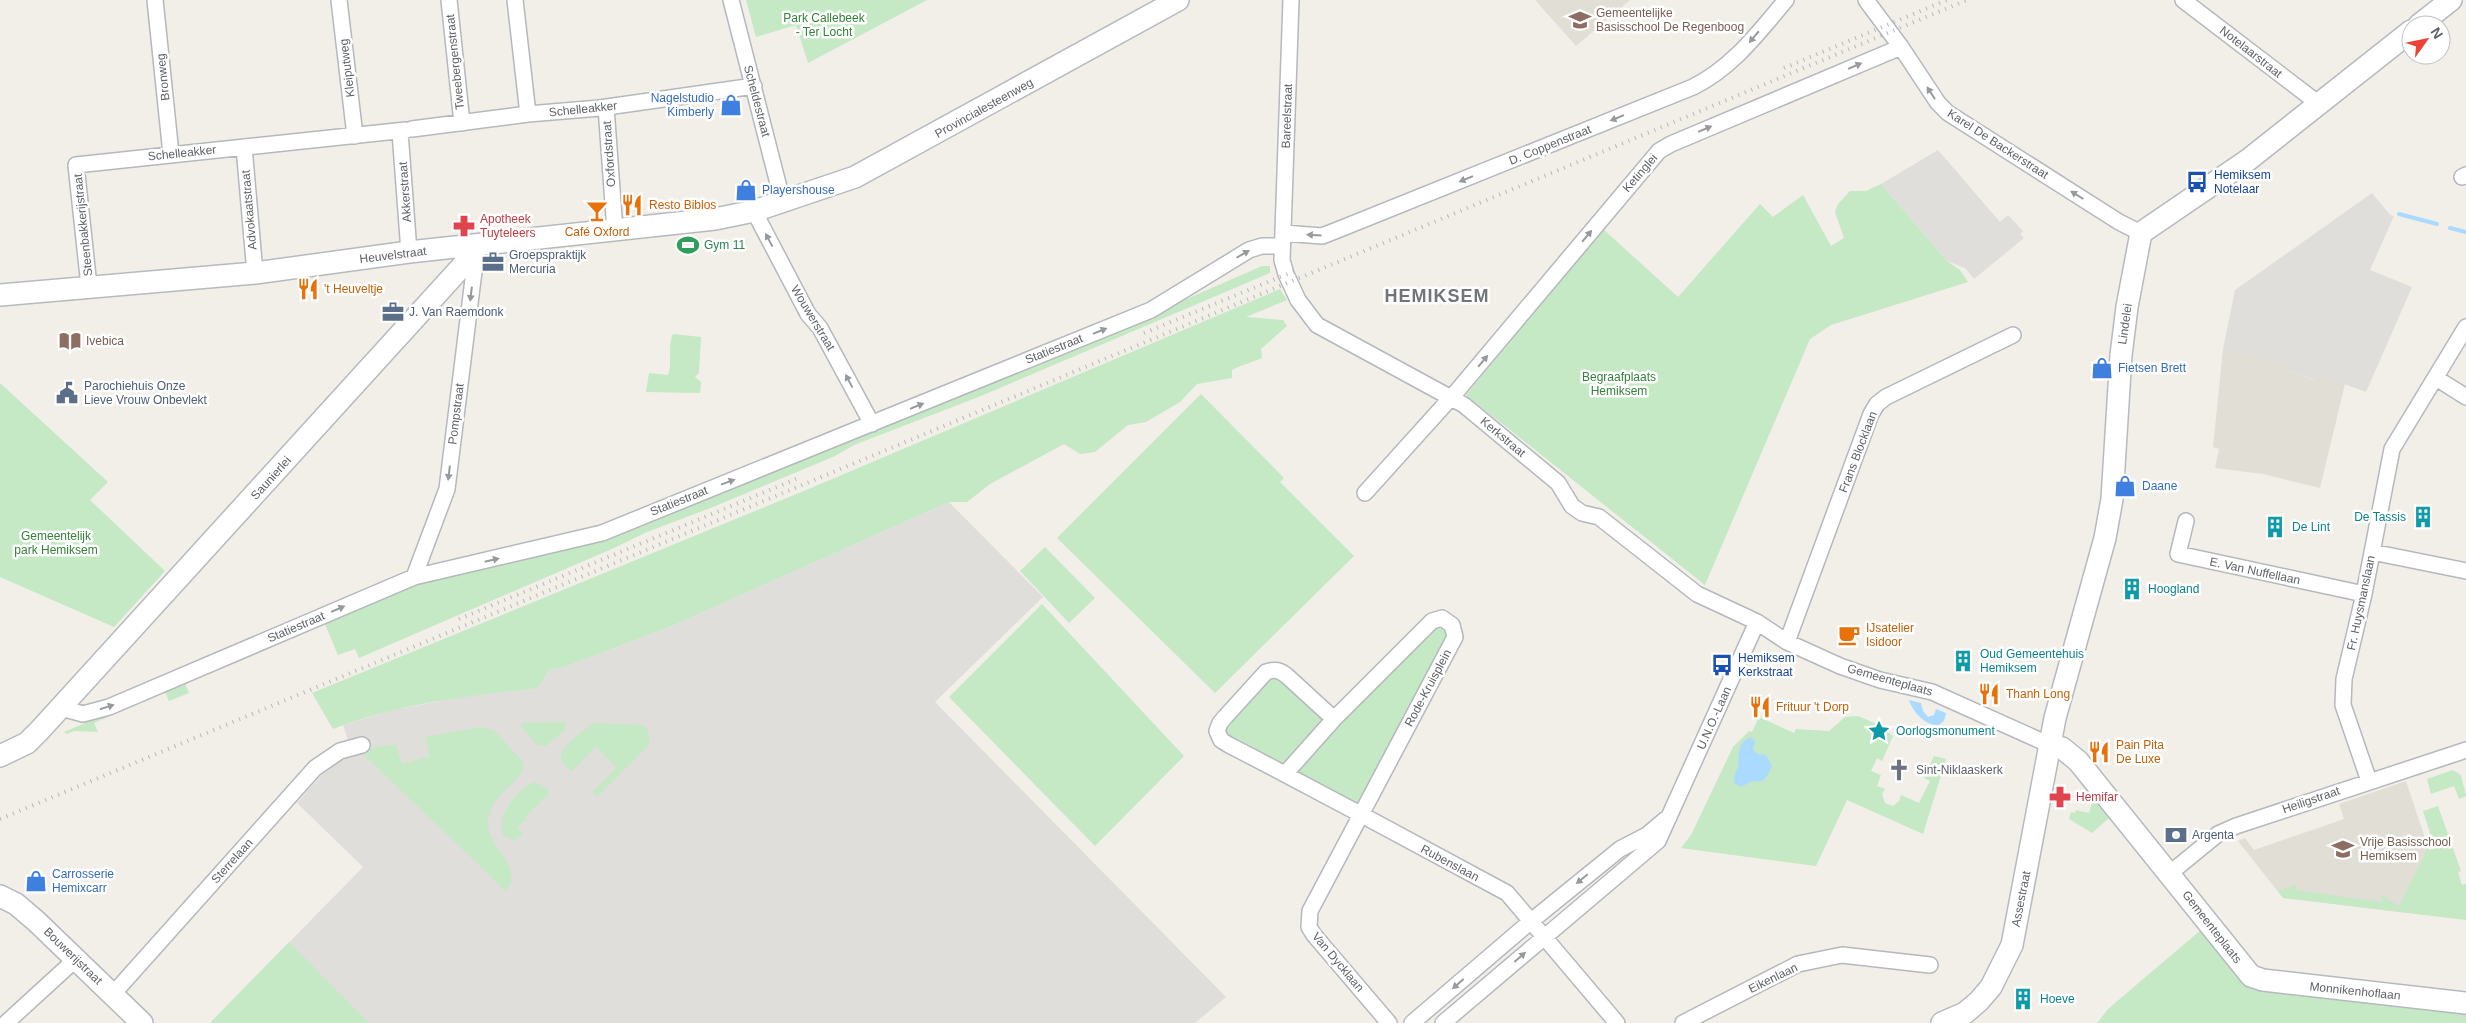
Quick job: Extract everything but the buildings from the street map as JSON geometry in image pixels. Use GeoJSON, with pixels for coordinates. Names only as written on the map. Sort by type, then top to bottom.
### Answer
{"type":"FeatureCollection","features":[{"type":"Feature","properties":{"kind":"street","name":"Bronweg"},"geometry":{"type":"LineString","coordinates":[[155,0],[171,154]]}},
{"type":"Feature","properties":{"kind":"street","name":"Kleiputweg"},"geometry":{"type":"LineString","coordinates":[[338,0],[355,136]]}},
{"type":"Feature","properties":{"kind":"street","name":"Tweebergenstraat"},"geometry":{"type":"LineString","coordinates":[[449,0],[462,123]]}},
{"type":"Feature","properties":{"kind":"street"},"geometry":{"type":"LineString","coordinates":[[515,0],[528,114]]}},
{"type":"Feature","properties":{"kind":"street","name":"Scheldestraat"},"geometry":{"type":"LineString","coordinates":[[731,0],[783,203]]}},
{"type":"Feature","properties":{"kind":"street","name":"Provincialesteenweg"},"geometry":{"type":"LineString","coordinates":[[783,203],[826,189],[872,168],[1178,0]]}},
{"type":"Feature","properties":{"kind":"street","name":"Bareelstraat"},"geometry":{"type":"LineString","coordinates":[[1283,239],[1291,0]]}},
{"type":"Feature","properties":{"kind":"street","name":"D. Coppenstraat"},"geometry":{"type":"LineString","coordinates":[[1283,239],[1322,236],[1335,232],[1712,78],[1739,55],[1786,0]]}},
{"type":"Feature","properties":{"kind":"street","name":"Karel De Backerstraat"},"geometry":{"type":"LineString","coordinates":[[1866,0],[1901,46],[1938,103],[1948,113],[2141,233]]}},
{"type":"Feature","properties":{"kind":"street","name":"Notelaarstraat"},"geometry":{"type":"LineString","coordinates":[[2183,0],[2319,104]]}},
{"type":"Feature","properties":{"kind":"street"},"geometry":{"type":"LineString","coordinates":[[2432,15],[2451,0]]}},
{"type":"Feature","properties":{"kind":"street"},"geometry":{"type":"LineString","coordinates":[[2141,233],[2248,160],[2401,40]]}},
{"type":"Feature","properties":{"kind":"street","name":"Ketinglei"},"geometry":{"type":"LineString","coordinates":[[1365,492],[1451,398],[1660,151],[1671,144],[1901,46]]}},
{"type":"Feature","properties":{"kind":"street","name":"Schelleakker"},"geometry":{"type":"LineString","coordinates":[[76,166],[171,154],[355,136],[528,114],[606,107],[754,86]]}},
{"type":"Feature","properties":{"kind":"street","name":"Oxfordstraat"},"geometry":{"type":"LineString","coordinates":[[606,107],[615,231]]}},
{"type":"Feature","properties":{"kind":"street","name":"Akkerstraat"},"geometry":{"type":"LineString","coordinates":[[406,130],[409,252]]}},
{"type":"Feature","properties":{"kind":"street","name":"Advokaatstraat"},"geometry":{"type":"LineString","coordinates":[[244,147],[255,273]]}},
{"type":"Feature","properties":{"kind":"street","name":"Steenbakkerijstraat"},"geometry":{"type":"LineString","coordinates":[[76,166],[89,286]]}},
{"type":"Feature","properties":{"kind":"street","name":"Heuvelstraat"},"geometry":{"type":"LineString","coordinates":[[0,295],[255,273],[409,252],[615,231],[715,219],[783,203]]}},
{"type":"Feature","properties":{"kind":"street","name":"Wouwerstraat"},"geometry":{"type":"LineString","coordinates":[[754,211],[808,314],[820,328],[872,424]]}},
{"type":"Feature","properties":{"kind":"street","name":"Lindelei"},"geometry":{"type":"LineString","coordinates":[[2050,745],[2058,707],[2105,538],[2112,499],[2121,355],[2126,308],[2141,233]]}},
{"type":"Feature","properties":{"kind":"street","name":"Kerkstraat"},"geometry":{"type":"LineString","coordinates":[[1283,239],[1282,260],[1289,281],[1306,312],[1317,325],[1464,405],[1558,482],[1572,506],[1582,513],[1599,517],[1697,594],[1757,622]]}},
{"type":"Feature","properties":{"kind":"street","name":"Statiestraat"},"geometry":{"type":"LineString","coordinates":[[60,708],[83,714],[109,707],[414,577],[602,533],[1151,310],[1250,250],[1283,239]]}},
{"type":"Feature","properties":{"kind":"street","name":"Pompstraat"},"geometry":{"type":"LineString","coordinates":[[414,577],[447,489],[478,246]]}},
{"type":"Feature","properties":{"kind":"street","name":"Saunierlei"},"geometry":{"type":"LineString","coordinates":[[0,756],[27,743],[60,708],[260,490],[465,263],[478,246]]}},
{"type":"Feature","properties":{"kind":"street"},"geometry":{"type":"LineString","coordinates":[[2466,327],[2436,378],[2466,397]]}},
{"type":"Feature","properties":{"kind":"street","name":"Frans Blocklaan"},"geometry":{"type":"LineString","coordinates":[[1787,642],[1871,414],[1877,404],[1886,397],[2013,335]]}},
{"type":"Feature","properties":{"kind":"street","name":"Fr. Huysmanslaan"},"geometry":{"type":"LineString","coordinates":[[2369,781],[2343,705],[2344,679],[2364,594],[2392,449],[2436,378]]}},
{"type":"Feature","properties":{"kind":"street","name":"E. Van Nuffellaan"},"geometry":{"type":"LineString","coordinates":[[2186,521],[2178,554],[2364,594]]}},
{"type":"Feature","properties":{"kind":"street"},"geometry":{"type":"LineString","coordinates":[[2372,552],[2466,571]]}},
{"type":"Feature","properties":{"kind":"street","name":"Rode-Kruisplein"},"geometry":{"type":"LineString","coordinates":[[1285,774],[1334,719],[1432,621],[1442,618],[1452,625],[1455,637],[1362,815]]}},
{"type":"Feature","properties":{"kind":"street","name":"Gemeenteplaats"},"geometry":{"type":"LineString","coordinates":[[1757,622],[1787,642],[1840,666],[1880,680],[1932,692],[2050,745],[2062,748],[2078,761],[2246,972]]}},
{"type":"Feature","properties":{"kind":"street","name":"U.N.O.-Laan"},"geometry":{"type":"LineString","coordinates":[[1443,1023],[1649,850],[1662,834],[1757,622]]}},
{"type":"Feature","properties":{"kind":"street"},"geometry":{"type":"LineString","coordinates":[[1334,719],[1281,671],[1273,670],[1266,672],[1220,723],[1217,731],[1222,740],[1362,815]]}},
{"type":"Feature","properties":{"kind":"street","name":"Sterrelaan"},"geometry":{"type":"LineString","coordinates":[[113,994],[315,768],[340,751],[362,745]]}},
{"type":"Feature","properties":{"kind":"street","name":"Assestraat"},"geometry":{"type":"LineString","coordinates":[[1942,1023],[1965,1013],[1979,1001],[1991,987],[2009,954],[2050,745]]}},
{"type":"Feature","properties":{"kind":"street","name":"Heiligstraat"},"geometry":{"type":"LineString","coordinates":[[2169,874],[2218,834],[2230,828],[2369,781],[2465,755]]}},
{"type":"Feature","properties":{"kind":"street","name":"Rubenslaan"},"geometry":{"type":"LineString","coordinates":[[1362,815],[1507,893],[1530,922]]}},
{"type":"Feature","properties":{"kind":"street","name":"Van Dycklaan"},"geometry":{"type":"LineString","coordinates":[[1362,815],[1310,911],[1310,927],[1314,935],[1389,1023]]}},
{"type":"Feature","properties":{"kind":"street","name":"U.N.O.-Laan"},"geometry":{"type":"LineString","coordinates":[[1412,1023],[1530,922],[1620,849],[1647,835],[1670,815]]}},
{"type":"Feature","properties":{"kind":"street","name":"Bouwerijstraat"},"geometry":{"type":"LineString","coordinates":[[0,896],[36,921],[142,1023]]}},
{"type":"Feature","properties":{"kind":"street"},"geometry":{"type":"LineString","coordinates":[[1530,922],[1617,1023]]}},
{"type":"Feature","properties":{"kind":"street","name":"Eikenlaan"},"geometry":{"type":"LineString","coordinates":[[1683,1023],[1798,964],[1842,955],[1930,965]]}},
{"type":"Feature","properties":{"kind":"street"},"geometry":{"type":"LineString","coordinates":[[6,1023],[76,959]]}},
{"type":"Feature","properties":{"kind":"street","name":"Monnikenhoflaan"},"geometry":{"type":"LineString","coordinates":[[2246,972],[2263,980],[2466,1003]]}},
{"type":"Feature","properties":{"kind":"shaded area","name":"Gemeentelijke Basisschool De Regenboog"},"geometry":{"type":"Polygon","coordinates":[[[1535,0],[1630,0],[1576,46],[1535,0]]]}},
{"type":"Feature","properties":{"kind":"shaded area"},"geometry":{"type":"Polygon","coordinates":[[[1938,150],[2000,222],[2008,215],[2023,231],[2020,234],[2024,238],[1974,279],[1965,268],[1947,261],[1881,184],[1938,150]]]}},
{"type":"Feature","properties":{"kind":"shaded area"},"geometry":{"type":"Polygon","coordinates":[[[2372,193],[2390,215],[2394,216],[2370,270],[2412,287],[2366,392],[2317,374],[2315,380],[2286,370],[2288,365],[2223,349],[2235,290],[2372,193]]]}},
{"type":"Feature","properties":{"kind":"shaded area"},"geometry":{"type":"Polygon","coordinates":[[[2223,349],[2288,365],[2286,370],[2314,380],[2317,374],[2345,384],[2320,488],[2263,474],[2215,468],[2219,449],[2213,447],[2223,349]]]}},
{"type":"Feature","properties":{"kind":"shaded area"},"geometry":{"type":"Polygon","coordinates":[[[949,502],[1043,597],[935,702],[1226,997],[1195,1023],[210,1023],[363,867],[297,803],[326,770],[335,763],[353,755],[343,725],[389,711],[460,697],[534,689],[539,687],[549,670],[564,667],[672,626],[949,502]]]}},
{"type":"Feature","properties":{"kind":"shaded area","name":"Vrije Basisschool Hemiksem"},"geometry":{"type":"Polygon","coordinates":[[[2406,781],[2429,850],[2435,848],[2425,915],[2283,898],[2238,841],[2245,838],[2254,850],[2344,819],[2339,804],[2406,781]]]}},
{"type":"Feature","properties":{"kind":"green space","name":"Park Callebeek - Ter Locht"},"geometry":{"type":"Polygon","coordinates":[[[746,0],[927,0],[808,63],[796,25],[756,37],[746,0]]]}},
{"type":"Feature","properties":{"kind":"green space","name":"Begraafplaats Hemiksem"},"geometry":{"type":"Polygon","coordinates":[[[1881,184],[1947,261],[1960,270],[1968,282],[1831,325],[1810,339],[1705,585],[1466,395],[1603,229],[1678,297],[1760,204],[1773,217],[1803,195],[1831,246],[1844,238],[1835,212],[1838,204],[1850,191],[1866,191],[1881,184]]]}},
{"type":"Feature","properties":{"kind":"green space"},"geometry":{"type":"Polygon","coordinates":[[[1262,266],[1270,266],[1270,273],[981,396],[854,445],[833,457],[647,532],[359,658],[355,649],[338,655],[325,624],[185,683],[189,693],[169,701],[165,692],[94,723],[98,732],[74,731],[67,734],[64,732],[413,583],[599,537],[1150,315],[1262,266]]]}},
{"type":"Feature","properties":{"kind":"green space"},"geometry":{"type":"Polygon","coordinates":[[[1280,289],[1287,300],[1246,317],[1283,320],[1287,326],[1261,349],[1262,358],[1232,370],[1232,378],[1197,384],[1180,402],[1146,422],[1128,425],[1095,452],[1080,454],[1064,444],[990,484],[967,502],[949,502],[672,626],[564,667],[549,670],[539,687],[407,707],[357,720],[333,729],[312,693],[811,488],[1280,289]]]}},
{"type":"Feature","properties":{"kind":"green space"},"geometry":{"type":"Polygon","coordinates":[[[673,334],[701,337],[699,373],[695,377],[701,382],[700,393],[646,392],[649,373],[668,375],[670,344],[673,334]]]}},
{"type":"Feature","properties":{"kind":"green space","name":"Gemeentelijk park Hemiksem"},"geometry":{"type":"Polygon","coordinates":[[[0,383],[108,482],[90,500],[165,571],[114,627],[0,577],[0,383]]]}},
{"type":"Feature","properties":{"kind":"green space"},"geometry":{"type":"Polygon","coordinates":[[[1201,394],[1284,478],[1280,482],[1354,556],[1215,693],[1057,538],[1201,394]]]}},
{"type":"Feature","properties":{"kind":"green space"},"geometry":{"type":"Polygon","coordinates":[[[1045,547],[1095,598],[1069,623],[1020,571],[1045,547]]]}},
{"type":"Feature","properties":{"kind":"green space"},"geometry":{"type":"Polygon","coordinates":[[[1042,604],[1184,756],[1095,846],[949,697],[1042,604]]]}},
{"type":"Feature","properties":{"kind":"green space"},"geometry":{"type":"Polygon","coordinates":[[[1432,621],[1454,631],[1362,815],[1229,745],[1220,723],[1273,670],[1335,719],[1432,621]]]}},
{"type":"Feature","properties":{"kind":"green space"},"geometry":{"type":"Polygon","coordinates":[[[1858,716],[1879,725],[1893,736],[1882,761],[1877,758],[1871,771],[1881,775],[1877,786],[1885,789],[1882,794],[1885,803],[1893,806],[1899,801],[1901,795],[1919,803],[1930,781],[1924,778],[1934,756],[1946,759],[1923,834],[1847,800],[1816,866],[1681,848],[1691,835],[1733,747],[1749,731],[1752,732],[1759,717],[1794,733],[1796,729],[1829,731],[1845,717],[1858,716]]]}},
{"type":"Feature","properties":{"kind":"green space"},"geometry":{"type":"Polygon","coordinates":[[[566,722],[566,729],[546,746],[537,745],[521,727],[522,723],[566,722]]]}},
{"type":"Feature","properties":{"kind":"green space"},"geometry":{"type":"Polygon","coordinates":[[[595,723],[643,725],[648,731],[649,739],[649,745],[597,797],[592,792],[617,768],[596,747],[571,772],[561,759],[561,754],[568,744],[595,723]]]}},
{"type":"Feature","properties":{"kind":"green space"},"geometry":{"type":"Polygon","coordinates":[[[479,727],[494,730],[523,762],[522,770],[518,777],[494,803],[488,823],[493,841],[509,865],[511,882],[506,891],[366,757],[364,751],[379,746],[396,745],[402,764],[430,756],[425,737],[479,727]]]}},
{"type":"Feature","properties":{"kind":"green space"},"geometry":{"type":"Polygon","coordinates":[[[2453,770],[2461,775],[2466,796],[2459,799],[2454,786],[2431,794],[2427,779],[2453,770]]]}},
{"type":"Feature","properties":{"kind":"green space"},"geometry":{"type":"Polygon","coordinates":[[[534,782],[545,787],[550,793],[525,817],[527,819],[517,827],[523,833],[515,841],[503,835],[502,828],[505,812],[515,797],[534,782]]]}},
{"type":"Feature","properties":{"kind":"green space"},"geometry":{"type":"Polygon","coordinates":[[[2094,795],[2110,817],[2092,833],[2069,819],[2071,812],[2075,813],[2076,810],[2089,813],[2094,795]]]}},
{"type":"Feature","properties":{"kind":"green space"},"geometry":{"type":"Polygon","coordinates":[[[2438,806],[2461,871],[2458,872],[2462,885],[2466,884],[2466,920],[2283,898],[2278,891],[2296,885],[2296,890],[2382,902],[2382,895],[2399,906],[2428,847],[2429,850],[2435,848],[2423,811],[2438,806]]]}},
{"type":"Feature","properties":{"kind":"green space"},"geometry":{"type":"Polygon","coordinates":[[[2209,923],[2246,972],[2466,1003],[2466,1023],[2097,1023],[2108,1009],[2209,923]]]}},
{"type":"Feature","properties":{"kind":"green space"},"geometry":{"type":"Polygon","coordinates":[[[289,942],[369,1023],[210,1023],[289,942]]]}},
{"type":"Feature","properties":{"kind":"water"},"geometry":{"type":"Polygon","coordinates":[[[1909,700],[1921,703],[1923,711],[1928,717],[1934,715],[1936,709],[1946,713],[1944,721],[1939,725],[1934,725],[1924,721],[1913,709],[1909,700]]]}},
{"type":"Feature","properties":{"kind":"water"},"geometry":{"type":"Polygon","coordinates":[[[1750,737],[1755,741],[1753,750],[1758,754],[1766,755],[1772,766],[1767,776],[1762,780],[1752,781],[1741,787],[1734,783],[1734,778],[1742,744],[1750,737]]]}},
{"type":"Feature","properties":{"kind":"waterway"},"geometry":{"type":"LineString","coordinates":[[2399,214],[2437,224]]}},
{"type":"Feature","properties":{"kind":"waterway"},"geometry":{"type":"LineString","coordinates":[[2450,228],[2466,232]]}},
{"type":"Feature","properties":{"kind":"railway"},"geometry":{"type":"LineString","coordinates":[[1784,68],[1947,0]]}},
{"type":"Feature","properties":{"kind":"railway"},"geometry":{"type":"LineString","coordinates":[[0,819],[1967,0]]}},
{"type":"Feature","properties":{"kind":"railway"},"geometry":{"type":"LineString","coordinates":[[1144,333],[1297,270]]}},
{"type":"Feature","properties":{"kind":"railway"},"geometry":{"type":"LineString","coordinates":[[459,619],[801,477]]}},
{"type":"Feature","properties":{"kind":"place","name":"Gemeentelijke Basisschool De Regenboog"},"geometry":{"type":"Point","coordinates":[1580,20]}},
{"type":"Feature","properties":{"kind":"place","name":"Nagelstudio Kimberly"},"geometry":{"type":"Point","coordinates":[731,105]}},
{"type":"Feature","properties":{"kind":"place","name":"Hemiksem Notelaar"},"geometry":{"type":"Point","coordinates":[2197,182]}},
{"type":"Feature","properties":{"kind":"place","name":"Playershouse"},"geometry":{"type":"Point","coordinates":[746,190]}},
{"type":"Feature","properties":{"kind":"place","name":"Resto Biblos"},"geometry":{"type":"Point","coordinates":[632,205]}},
{"type":"Feature","properties":{"kind":"place","name":"Café Oxford"},"geometry":{"type":"Point","coordinates":[597,211]}},
{"type":"Feature","properties":{"kind":"place","name":"Apotheek Tuyteleers"},"geometry":{"type":"Point","coordinates":[464,226]}},
{"type":"Feature","properties":{"kind":"place","name":"Gym 11"},"geometry":{"type":"Point","coordinates":[688,245]}},
{"type":"Feature","properties":{"kind":"place","name":"Groepspraktijk Mercuria"},"geometry":{"type":"Point","coordinates":[493,262]}},
{"type":"Feature","properties":{"kind":"place","name":"'t Heuveltje"},"geometry":{"type":"Point","coordinates":[308,289]}},
{"type":"Feature","properties":{"kind":"place","name":"J. Van Raemdonk"},"geometry":{"type":"Point","coordinates":[393,312]}},
{"type":"Feature","properties":{"kind":"place","name":"Ivebica"},"geometry":{"type":"Point","coordinates":[70,341]}},
{"type":"Feature","properties":{"kind":"place","name":"Fietsen Brett"},"geometry":{"type":"Point","coordinates":[2102,368]}},
{"type":"Feature","properties":{"kind":"place","name":"Parochiehuis Onze Lieve Vrouw Onbevlekt"},"geometry":{"type":"Point","coordinates":[67,393]}},
{"type":"Feature","properties":{"kind":"place","name":"Daane"},"geometry":{"type":"Point","coordinates":[2125,486]}},
{"type":"Feature","properties":{"kind":"place","name":"De Tassis"},"geometry":{"type":"Point","coordinates":[2423,517]}},
{"type":"Feature","properties":{"kind":"place","name":"De Lint"},"geometry":{"type":"Point","coordinates":[2275,527]}},
{"type":"Feature","properties":{"kind":"place","name":"Hoogland"},"geometry":{"type":"Point","coordinates":[2132,589]}},
{"type":"Feature","properties":{"kind":"place","name":"IJsatelier Isidoor"},"geometry":{"type":"Point","coordinates":[1849,635]}},
{"type":"Feature","properties":{"kind":"place","name":"Oud Gemeentehuis Hemiksem"},"geometry":{"type":"Point","coordinates":[1963,661]}},
{"type":"Feature","properties":{"kind":"place","name":"Hemiksem Kerkstraat"},"geometry":{"type":"Point","coordinates":[1722,665]}},
{"type":"Feature","properties":{"kind":"place","name":"Thanh Long"},"geometry":{"type":"Point","coordinates":[1989,694]}},
{"type":"Feature","properties":{"kind":"place","name":"Frituur 't Dorp"},"geometry":{"type":"Point","coordinates":[1760,707]}},
{"type":"Feature","properties":{"kind":"place","name":"Oorlogsmonument"},"geometry":{"type":"Point","coordinates":[1879,731]}},
{"type":"Feature","properties":{"kind":"place","name":"Pain Pita De Luxe"},"geometry":{"type":"Point","coordinates":[2099,752]}},
{"type":"Feature","properties":{"kind":"place","name":"Sint-Niklaaskerk"},"geometry":{"type":"Point","coordinates":[1899,770]}},
{"type":"Feature","properties":{"kind":"place","name":"Hemifar"},"geometry":{"type":"Point","coordinates":[2060,797]}},
{"type":"Feature","properties":{"kind":"place","name":"Argenta"},"geometry":{"type":"Point","coordinates":[2176,835]}},
{"type":"Feature","properties":{"kind":"place","name":"Vrije Basisschool Hemiksem"},"geometry":{"type":"Point","coordinates":[2343,849]}},
{"type":"Feature","properties":{"kind":"place","name":"Carrosserie Hemixcarr"},"geometry":{"type":"Point","coordinates":[36,881]}},
{"type":"Feature","properties":{"kind":"place","name":"Hoeve"},"geometry":{"type":"Point","coordinates":[2023,999]}},
{"type":"Feature","properties":{"kind":"district","name":"HEMIKSEM"},"geometry":{"type":"Point","coordinates":[1437,296]}}]}
